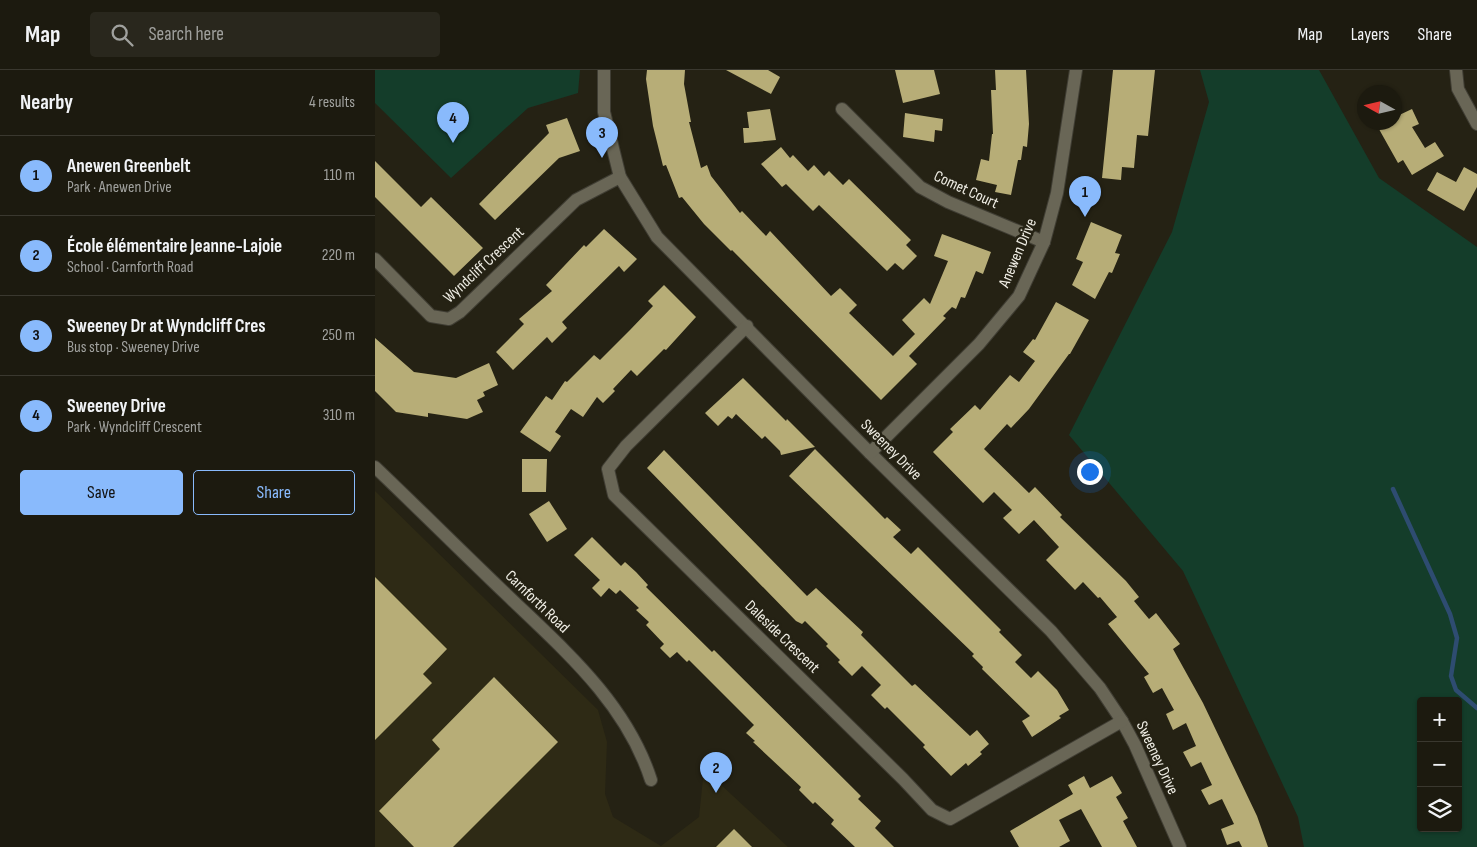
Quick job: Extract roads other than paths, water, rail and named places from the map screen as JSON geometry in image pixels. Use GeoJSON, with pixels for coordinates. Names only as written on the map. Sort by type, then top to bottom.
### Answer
{"type":"FeatureCollection","features":[{"type":"Feature","properties":{"kind":"street","name":"Sweeney Drive"},"geometry":{"type":"LineString","coordinates":[[604,70],[604,112],[620,177],[657,237],[747,326],[870,453],[1051,631],[1100,688],[1135,744],[1180,847]]}},
{"type":"Feature","properties":{"kind":"street","name":"Anewen Drive"},"geometry":{"type":"LineString","coordinates":[[870,453],[979,344],[1019,296],[1044,242],[1061,179],[1076,70]]}},
{"type":"Feature","properties":{"kind":"street"},"geometry":{"type":"LineString","coordinates":[[1456,70],[1458,89],[1477,124]]}},
{"type":"Feature","properties":{"kind":"street","name":"Comet Court"},"geometry":{"type":"LineString","coordinates":[[842,109],[920,187],[948,202],[1044,242]]}},
{"type":"Feature","properties":{"kind":"street","name":"Wyndcliff Crescent"},"geometry":{"type":"LineString","coordinates":[[375,259],[431,316],[449,319],[460,312],[575,200],[620,177]]}},
{"type":"Feature","properties":{"kind":"street","name":"Daleside Crescent"},"geometry":{"type":"LineString","coordinates":[[747,326],[625,446],[608,469],[614,495],[903,779],[932,810],[950,819],[1122,721]]}},
{"type":"Feature","properties":{"kind":"street","name":"Carnforth Road"},"geometry":{"type":"LineString","coordinates":[[375,467],[585,670],[624,720],[642,753],[651,780]]}},
{"type":"Feature","properties":{"kind":"waterway"},"geometry":{"type":"LineString","coordinates":[[1393,489],[1450,614],[1457,638],[1451,676],[1456,690],[1477,708]]}},
{"type":"Feature","properties":{"kind":"place","name":"Sweeney Drive"},"geometry":{"type":"Point","coordinates":[453,143]}},
{"type":"Feature","properties":{"kind":"place","name":"Sweeney Dr at Wyndcliff Cres"},"geometry":{"type":"Point","coordinates":[602,158]}},
{"type":"Feature","properties":{"kind":"place","name":"Anewen Greenbelt"},"geometry":{"type":"Point","coordinates":[1085,217]}},
{"type":"Feature","properties":{"kind":"place","name":"École élémentaire Jeanne-Lajoie"},"geometry":{"type":"Point","coordinates":[716,793]}}]}
